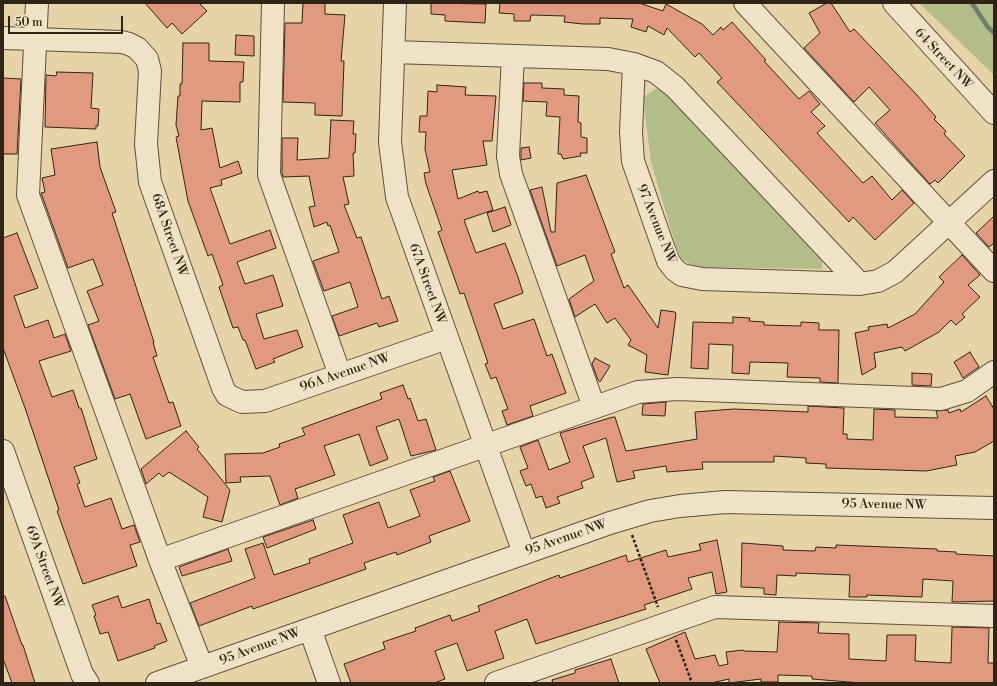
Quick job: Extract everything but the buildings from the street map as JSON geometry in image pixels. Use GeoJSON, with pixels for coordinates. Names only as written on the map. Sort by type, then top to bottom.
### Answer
{"type":"FeatureCollection","features":[{"type":"Feature","properties":{"kind":"street"},"geometry":{"type":"LineString","coordinates":[[37,3],[28,196],[160,560],[202,668]]}},
{"type":"Feature","properties":{"kind":"street"},"geometry":{"type":"LineString","coordinates":[[273,3],[269,175],[340,376]]}},
{"type":"Feature","properties":{"kind":"street","name":"67A Street NW"},"geometry":{"type":"LineString","coordinates":[[395,3],[390,142],[394,180],[402,214],[484,446],[524,553]]}},
{"type":"Feature","properties":{"kind":"street"},"geometry":{"type":"LineString","coordinates":[[745,3],[994,271]]}},
{"type":"Feature","properties":{"kind":"street","name":"64 Street NW"},"geometry":{"type":"LineString","coordinates":[[894,3],[904,16],[994,113]]}},
{"type":"Feature","properties":{"kind":"street"},"geometry":{"type":"LineString","coordinates":[[3,38],[36,39]]}},
{"type":"Feature","properties":{"kind":"street","name":"68A Street NW"},"geometry":{"type":"LineString","coordinates":[[36,39],[122,42],[129,44],[143,53],[149,64],[150,71],[146,144],[150,182],[223,388],[227,394],[242,402]]}},
{"type":"Feature","properties":{"kind":"street"},"geometry":{"type":"LineString","coordinates":[[393,52],[608,59],[634,64],[656,72],[675,86],[860,284]]}},
{"type":"Feature","properties":{"kind":"street"},"geometry":{"type":"LineString","coordinates":[[513,56],[508,156],[511,174],[594,407]]}},
{"type":"Feature","properties":{"kind":"street","name":"97 Avenue NW"},"geometry":{"type":"LineString","coordinates":[[634,64],[631,132],[633,161],[668,261],[675,270],[682,275],[702,279],[860,284],[878,281],[895,272],[994,181]]}},
{"type":"Feature","properties":{"kind":"street","name":"96A Avenue NW"},"geometry":{"type":"LineString","coordinates":[[242,402],[264,401],[447,338]]}},
{"type":"Feature","properties":{"kind":"street"},"geometry":{"type":"LineString","coordinates":[[160,560],[638,392],[664,389],[942,398],[967,391],[994,372]]}},
{"type":"Feature","properties":{"kind":"street","name":"69A Street NW"},"geometry":{"type":"LineString","coordinates":[[3,451],[82,674],[88,683]]}},
{"type":"Feature","properties":{"kind":"street","name":"95 Avenue NW"},"geometry":{"type":"LineString","coordinates":[[157,683],[626,517],[650,511],[703,503],[745,502],[994,508]]}},
{"type":"Feature","properties":{"kind":"street"},"geometry":{"type":"LineString","coordinates":[[496,683],[715,607],[994,616]]}},
{"type":"Feature","properties":{"kind":"street"},"geometry":{"type":"LineString","coordinates":[[310,629],[329,683]]}},
{"type":"Feature","properties":{"kind":"path"},"geometry":{"type":"LineString","coordinates":[[630,528],[659,610]]}},
{"type":"Feature","properties":{"kind":"path"},"geometry":{"type":"LineString","coordinates":[[674,633],[692,683]]}},
{"type":"Feature","properties":{"kind":"green space"},"geometry":{"type":"Polygon","coordinates":[[[919,3],[994,3],[994,75],[919,3]]]}},
{"type":"Feature","properties":{"kind":"green space"},"geometry":{"type":"Polygon","coordinates":[[[659,87],[822,261],[822,269],[695,267],[679,257],[651,162],[643,97],[659,87]]]}},
{"type":"Feature","properties":{"kind":"waterway"},"geometry":{"type":"LineString","coordinates":[[972,3],[987,26],[994,33]]}}]}
